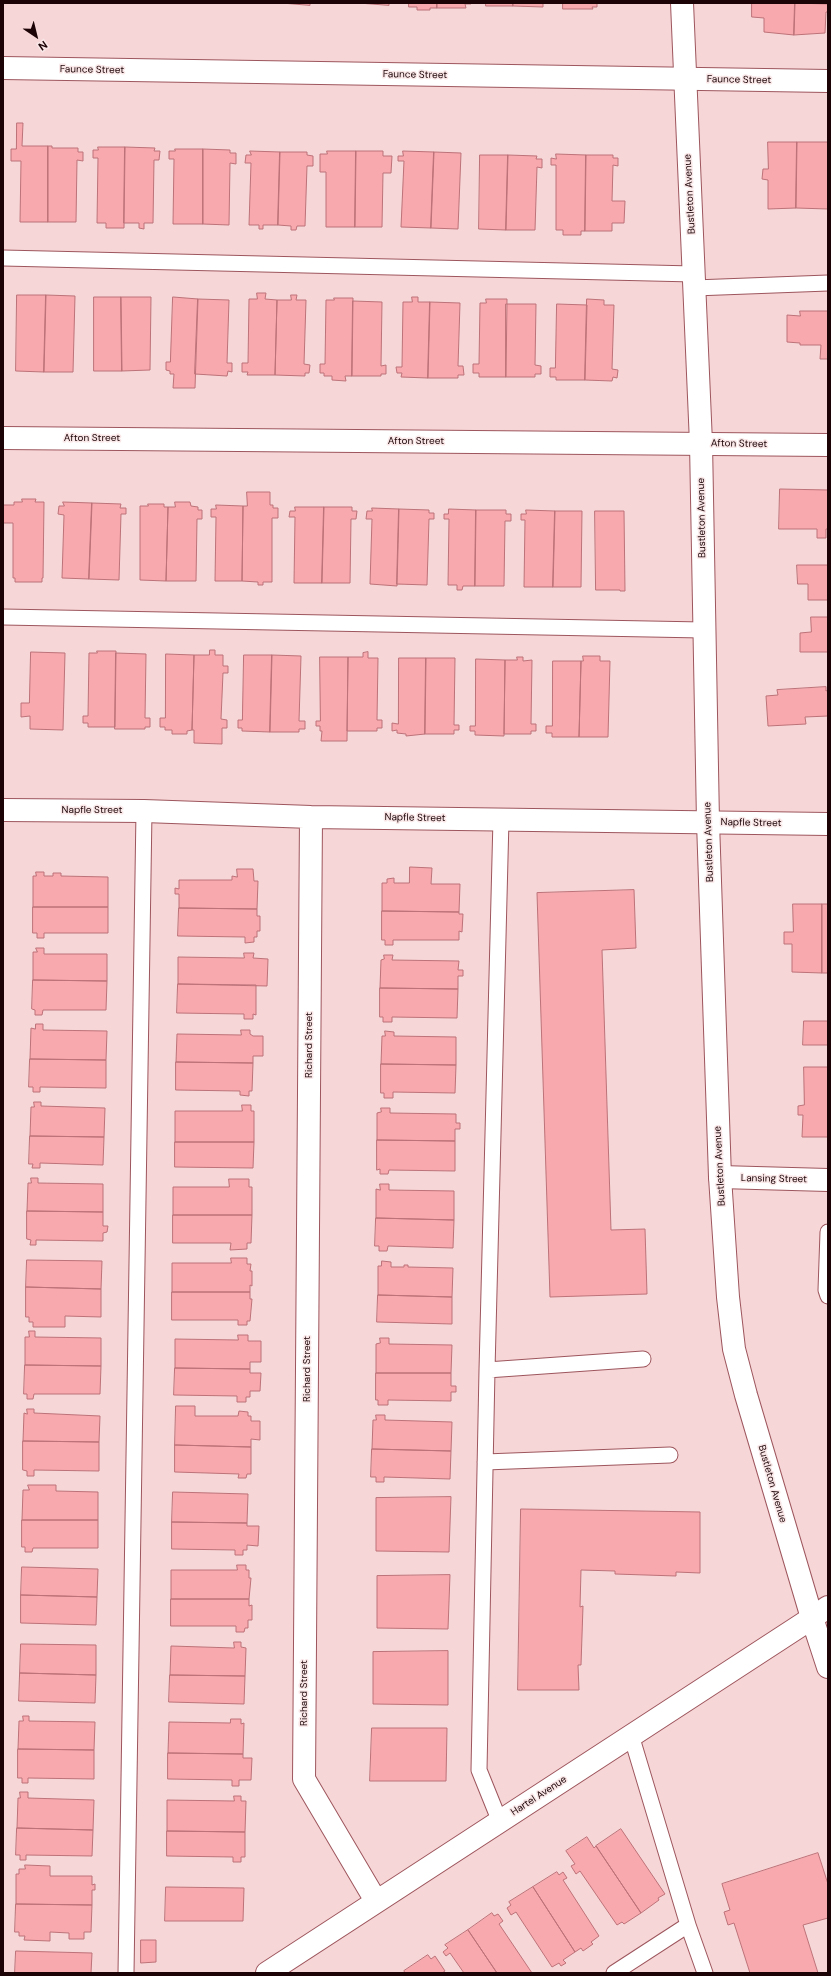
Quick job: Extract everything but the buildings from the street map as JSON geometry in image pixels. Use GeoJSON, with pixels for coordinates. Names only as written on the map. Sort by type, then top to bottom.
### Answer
{"type":"FeatureCollection","features":[{"type":"Feature","properties":{"kind":"street","name":"Bustleton Avenue"},"geometry":{"type":"LineString","coordinates":[[682,3],[702,443],[703,630],[708,822],[720,1177],[728,1297],[734,1349],[746,1395],[820,1613],[828,1667]]}},
{"type":"Feature","properties":{"kind":"street","name":"Faunce Street"},"geometry":{"type":"LineString","coordinates":[[3,68],[828,82]]}},
{"type":"Feature","properties":{"kind":"street","name":"Afton Street"},"geometry":{"type":"LineString","coordinates":[[3,438],[828,445]]}},
{"type":"Feature","properties":{"kind":"street","name":"Napfle Street"},"geometry":{"type":"LineString","coordinates":[[3,810],[144,811],[311,817],[828,824]]}},
{"type":"Feature","properties":{"kind":"street","name":"Richard Street"},"geometry":{"type":"LineString","coordinates":[[311,817],[304,1779],[376,1901]]}},
{"type":"Feature","properties":{"kind":"street","name":"Lansing Street"},"geometry":{"type":"LineString","coordinates":[[720,1177],[828,1180]]}},
{"type":"Feature","properties":{"kind":"street","name":"Hartel Avenue"},"geometry":{"type":"LineString","coordinates":[[267,1973],[820,1613]]}},
{"type":"Feature","properties":{"kind":"lane"},"geometry":{"type":"LineString","coordinates":[[3,258],[694,281],[828,283]]}},
{"type":"Feature","properties":{"kind":"lane"},"geometry":{"type":"LineString","coordinates":[[3,617],[703,630]]}},
{"type":"Feature","properties":{"kind":"lane"},"geometry":{"type":"LineString","coordinates":[[126,1973],[144,811]]}},
{"type":"Feature","properties":{"kind":"lane"},"geometry":{"type":"LineString","coordinates":[[500,1822],[480,1770],[487,1370],[501,819]]}},
{"type":"Feature","properties":{"kind":"lane"},"geometry":{"type":"LineString","coordinates":[[828,1232],[826,1290],[828,1296]]}},
{"type":"Feature","properties":{"kind":"lane"},"geometry":{"type":"LineString","coordinates":[[487,1370],[643,1359]]}},
{"type":"Feature","properties":{"kind":"lane"},"geometry":{"type":"LineString","coordinates":[[485,1462],[670,1455]]}},
{"type":"Feature","properties":{"kind":"lane"},"geometry":{"type":"LineString","coordinates":[[631,1735],[688,1926],[705,1973]]}},
{"type":"Feature","properties":{"kind":"lane"},"geometry":{"type":"LineString","coordinates":[[614,1973],[688,1926]]}}]}
